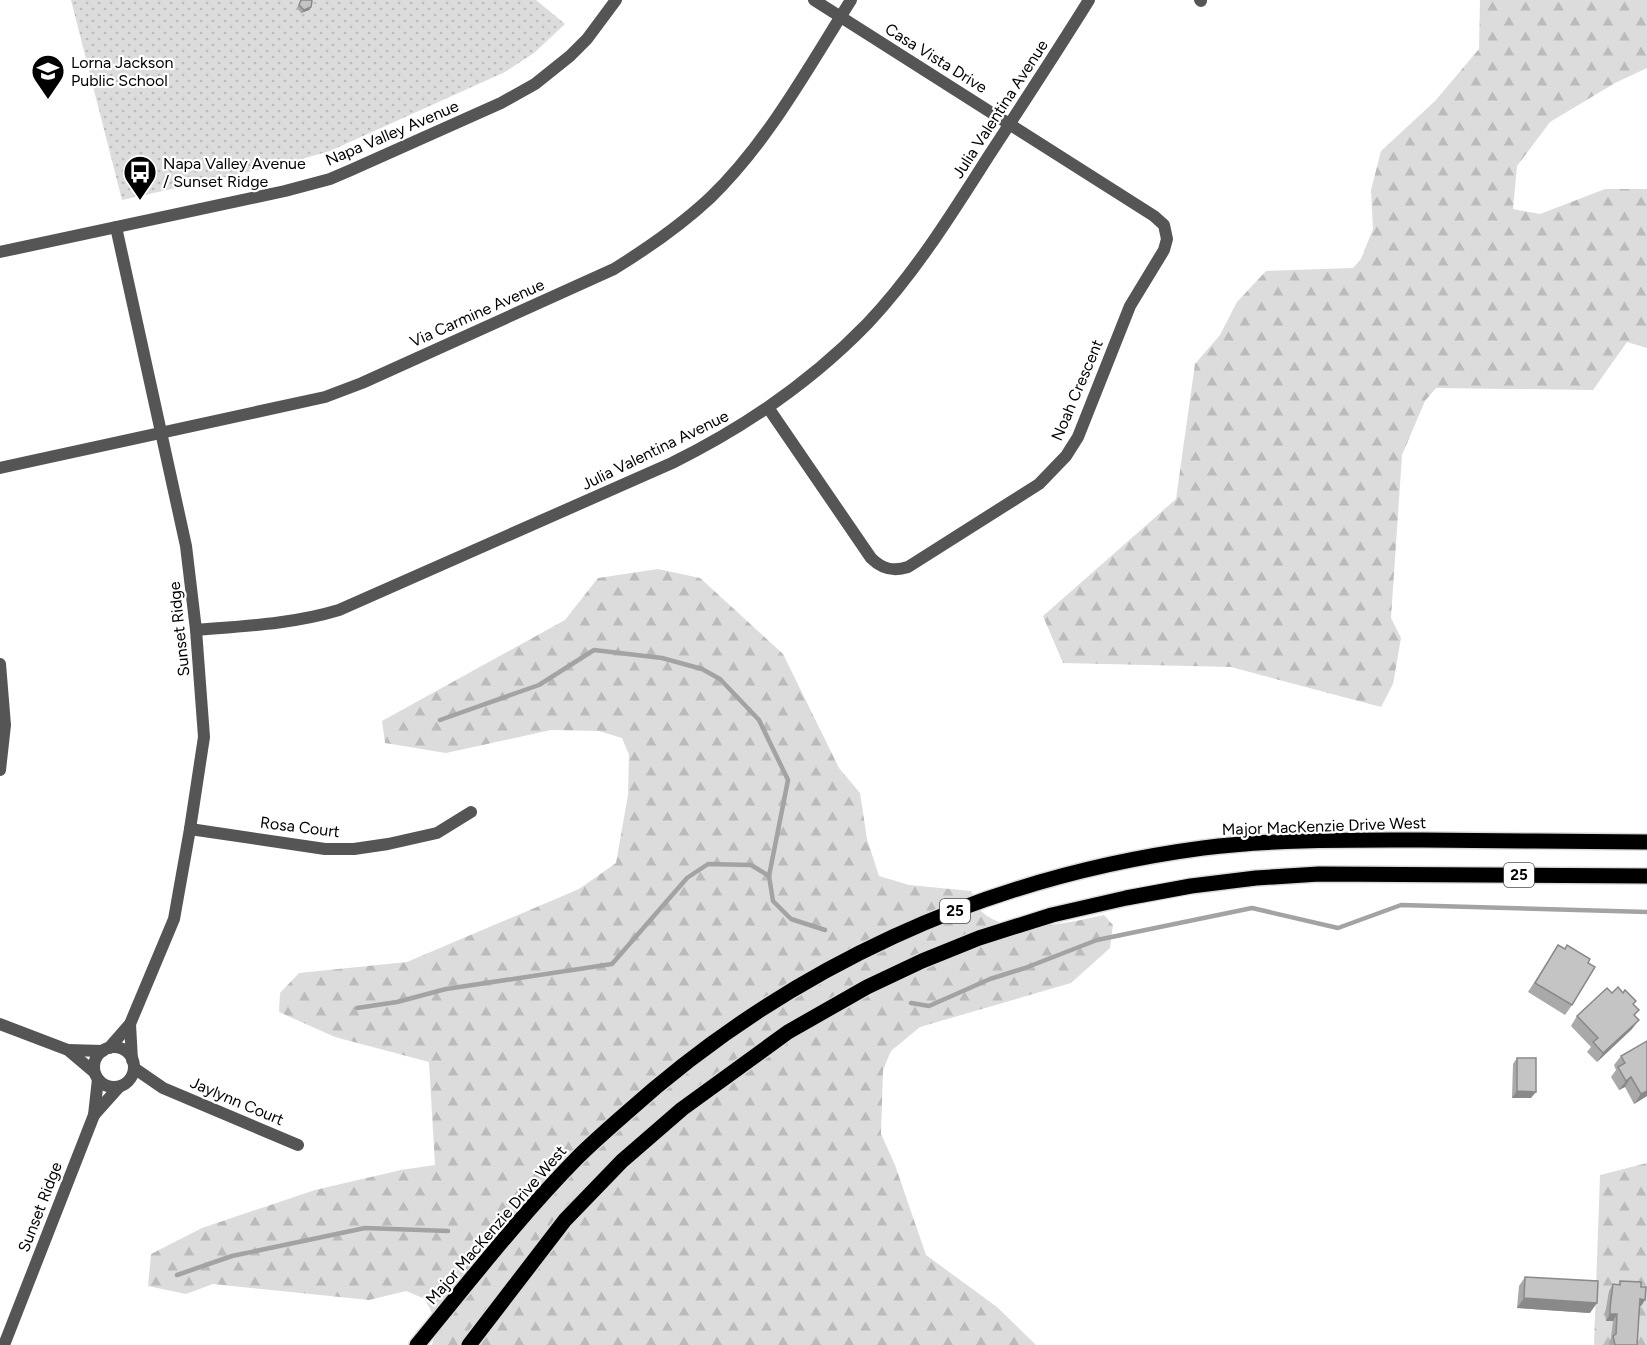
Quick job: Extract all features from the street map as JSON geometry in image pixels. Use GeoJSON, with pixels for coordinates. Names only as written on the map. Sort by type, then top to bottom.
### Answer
{"type":"FeatureCollection","features":[{"type":"Feature","properties":{"kind":"main road","name":"Major MacKenzie Drive West"},"geometry":{"type":"LineString","coordinates":[[417,1345],[518,1223],[578,1156],[661,1082],[729,1031],[800,985],[857,952],[924,923],[1020,888],[1077,872],[1205,848],[1290,842],[1374,840],[1647,842]]}},
{"type":"Feature","properties":{"kind":"main road","name":"25"},"geometry":{"type":"LineString","coordinates":[[469,1345],[565,1220],[622,1161],[682,1109],[788,1032],[867,987],[941,953],[979,938],[1052,915],[1115,900],[1191,886],[1256,878],[1360,874],[1647,876]]}},
{"type":"Feature","properties":{"kind":"street","name":"Napa Valley Avenue"},"geometry":{"type":"LineString","coordinates":[[0,252],[307,186],[351,170],[520,93],[556,68],[587,39],[616,0]]}},
{"type":"Feature","properties":{"kind":"street","name":"Casa Vista Drive"},"geometry":{"type":"LineString","coordinates":[[814,0],[1010,124]]}},
{"type":"Feature","properties":{"kind":"street","name":"Via Carmine Avenue"},"geometry":{"type":"LineString","coordinates":[[0,468],[325,397],[362,383],[614,269],[648,248],[677,226],[710,198],[738,168],[768,130],[851,0]]}},
{"type":"Feature","properties":{"kind":"street","name":"Julia Valentina Avenue"},"geometry":{"type":"LineString","coordinates":[[196,630],[293,621],[339,610],[672,463],[712,443],[769,409],[830,360],[911,273],[944,227],[1089,0]]}},
{"type":"Feature","properties":{"kind":"street","name":"Noah Crescent"},"geometry":{"type":"LineString","coordinates":[[769,409],[871,558],[878,565],[897,571],[908,567],[1039,484],[1066,456],[1078,437],[1130,306],[1164,250],[1167,238],[1164,225],[1154,216],[1010,124]]}},
{"type":"Feature","properties":{"kind":"street","name":"Sunset Ridge"},"geometry":{"type":"LineString","coordinates":[[106,1049],[130,1024],[174,919],[204,737],[196,630],[186,546],[116,227]]}},
{"type":"Feature","properties":{"kind":"street"},"geometry":{"type":"LineString","coordinates":[[0,664],[5,725],[0,770]]}},
{"type":"Feature","properties":{"kind":"street","name":"Rosa Court"},"geometry":{"type":"LineString","coordinates":[[190,829],[325,849],[354,849],[437,833],[471,812]]}},
{"type":"Feature","properties":{"kind":"street"},"geometry":{"type":"LineString","coordinates":[[0,1024],[68,1050],[103,1084],[111,1087],[123,1085],[132,1076],[133,1064],[123,1050],[68,1050]]}},
{"type":"Feature","properties":{"kind":"street","name":"Sunset Ridge"},"geometry":{"type":"LineString","coordinates":[[130,1024],[133,1064]]}},
{"type":"Feature","properties":{"kind":"street"},"geometry":{"type":"LineString","coordinates":[[96,1075],[94,1064],[97,1056],[106,1049]]}},
{"type":"Feature","properties":{"kind":"street","name":"Jaylynn Court"},"geometry":{"type":"LineString","coordinates":[[133,1064],[163,1088],[298,1145]]}},
{"type":"Feature","properties":{"kind":"street","name":"Sunset Ridge"},"geometry":{"type":"LineString","coordinates":[[4,1345],[94,1115],[96,1075]]}},
{"type":"Feature","properties":{"kind":"street","name":"Sunset Ridge"},"geometry":{"type":"LineString","coordinates":[[94,1115],[123,1085]]}},
{"type":"Feature","properties":{"kind":"street","name":"Jaylynn Court"},"geometry":{"type":"LineString","coordinates":[[123,1085],[163,1088]]}},
{"type":"Feature","properties":{"kind":"green space"},"geometry":{"type":"Polygon","coordinates":[[[71,0],[536,0],[565,24],[534,53],[505,72],[330,151],[284,164],[122,200],[71,0]]]}},
{"type":"Feature","properties":{"kind":"green space"},"geometry":{"type":"Polygon","coordinates":[[[1480,0],[1647,0],[1647,68],[1615,83],[1550,122],[1517,166],[1513,209],[1540,214],[1605,189],[1647,189],[1647,348],[1627,342],[1593,390],[1436,388],[1425,401],[1402,455],[1391,618],[1401,638],[1393,684],[1381,707],[1231,667],[1063,663],[1043,616],[1176,499],[1195,364],[1220,335],[1237,302],[1266,271],[1353,268],[1361,259],[1373,229],[1371,190],[1381,151],[1435,101],[1479,49],[1480,0]]]}},
{"type":"Feature","properties":{"kind":"green space"},"geometry":{"type":"Polygon","coordinates":[[[658,569],[700,578],[783,654],[839,768],[860,793],[867,839],[879,876],[909,885],[971,891],[982,912],[994,920],[1009,924],[1041,926],[1104,915],[1113,925],[1110,948],[1071,983],[920,1027],[891,1051],[883,1070],[881,1134],[895,1165],[926,1255],[997,1307],[1036,1345],[432,1345],[436,1331],[435,1319],[425,1299],[406,1291],[369,1300],[213,1284],[186,1294],[148,1286],[151,1254],[202,1228],[315,1190],[401,1170],[435,1165],[429,1062],[335,1037],[279,1012],[280,993],[299,973],[407,962],[579,889],[616,863],[628,795],[629,755],[622,738],[599,731],[551,730],[446,753],[385,743],[382,721],[565,620],[598,578],[658,569]]]}},
{"type":"Feature","properties":{"kind":"green space"},"geometry":{"type":"Polygon","coordinates":[[[1647,1163],[1647,1345],[1594,1345],[1600,1175],[1647,1163]]]}},
{"type":"Feature","properties":{"kind":"building"},"geometry":{"type":"Polygon","coordinates":[[[301,0],[311,0],[311,7],[304,10],[299,5],[301,0]]]}},
{"type":"Feature","properties":{"kind":"building"},"geometry":{"type":"Polygon","coordinates":[[[1558,945],[1565,949],[1567,945],[1590,959],[1588,963],[1595,967],[1572,1005],[1535,983],[1558,945]]]}},
{"type":"Feature","properties":{"kind":"building"},"geometry":{"type":"Polygon","coordinates":[[[1618,987],[1623,993],[1625,990],[1636,1001],[1633,1004],[1639,1010],[1634,1015],[1639,1020],[1603,1053],[1593,1042],[1598,1038],[1577,1016],[1607,988],[1612,993],[1618,987]]]}},
{"type":"Feature","properties":{"kind":"building"},"geometry":{"type":"Polygon","coordinates":[[[1647,1041],[1647,1091],[1641,1094],[1631,1077],[1626,1081],[1618,1067],[1625,1063],[1621,1056],[1647,1041]]]}},
{"type":"Feature","properties":{"kind":"building"},"geometry":{"type":"Polygon","coordinates":[[[1517,1058],[1536,1058],[1536,1092],[1517,1091],[1517,1058]]]}},
{"type":"Feature","properties":{"kind":"building"},"geometry":{"type":"Polygon","coordinates":[[[1525,1277],[1598,1281],[1597,1303],[1524,1298],[1525,1277]]]}},
{"type":"Feature","properties":{"kind":"building"},"geometry":{"type":"Polygon","coordinates":[[[1620,1281],[1641,1282],[1641,1287],[1646,1287],[1645,1300],[1640,1299],[1637,1345],[1615,1345],[1613,1336],[1616,1334],[1617,1314],[1610,1314],[1610,1308],[1613,1284],[1620,1285],[1620,1281]]]}},
{"type":"Feature","properties":{"kind":"waterway"},"geometry":{"type":"LineString","coordinates":[[440,720],[539,685],[594,650],[662,658],[702,669],[720,679],[759,720],[788,780],[769,876],[773,901],[791,919],[825,930]]}},
{"type":"Feature","properties":{"kind":"waterway"},"geometry":{"type":"LineString","coordinates":[[357,1008],[397,1002],[446,989],[612,964],[687,878],[708,864],[751,865],[769,876]]}},
{"type":"Feature","properties":{"kind":"waterway"},"geometry":{"type":"LineString","coordinates":[[911,1003],[929,1006],[990,979],[1097,940],[1252,908],[1338,928],[1401,905],[1647,912]]}},
{"type":"Feature","properties":{"kind":"waterway"},"geometry":{"type":"LineString","coordinates":[[177,1275],[232,1256],[365,1228],[448,1231]]}},
{"type":"Feature","properties":{"kind":"place","name":"Lorna Jackson Public School"},"geometry":{"type":"Point","coordinates":[48,100]}},
{"type":"Feature","properties":{"kind":"place","name":"Napa Valley Avenue / Sunset Ridge"},"geometry":{"type":"Point","coordinates":[140,201]}}]}
